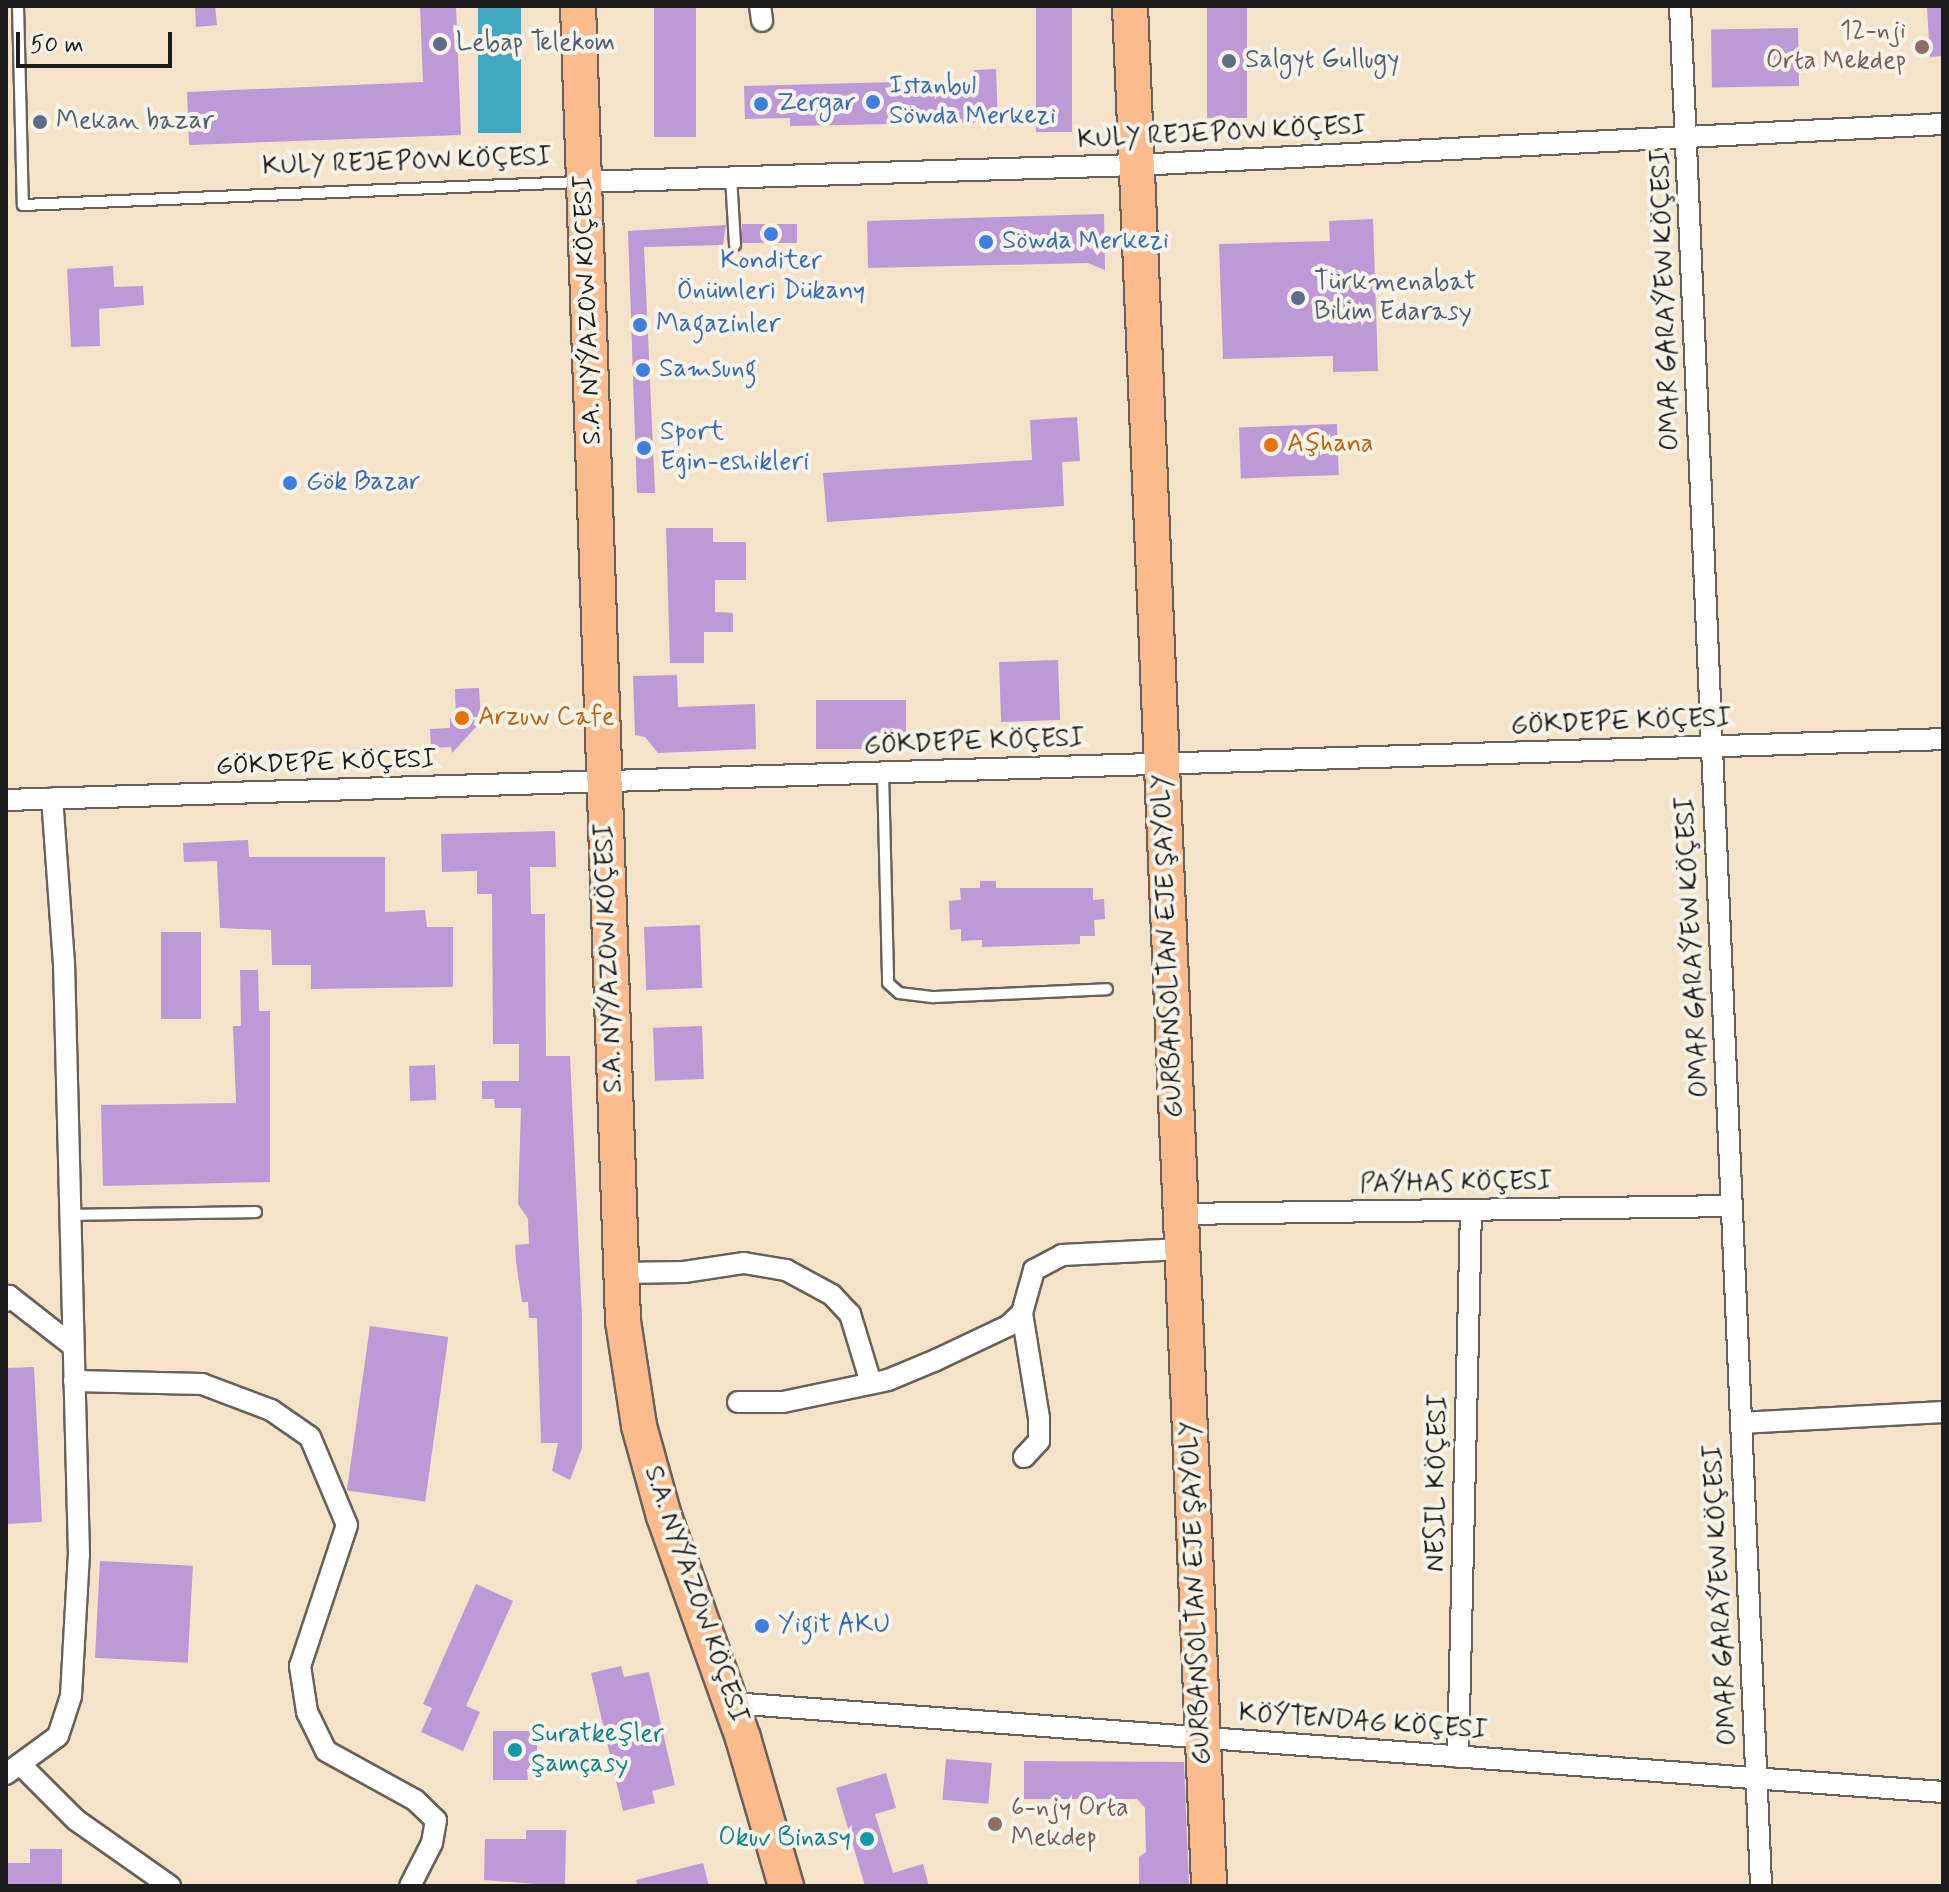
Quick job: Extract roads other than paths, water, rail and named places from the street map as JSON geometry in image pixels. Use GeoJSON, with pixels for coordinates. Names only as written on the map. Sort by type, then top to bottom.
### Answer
{"type":"FeatureCollection","features":[{"type":"Feature","properties":{"kind":"main road","name":"S.A. NYÝAZOW KÖÇESI"},"geometry":{"type":"LineString","coordinates":[[578,6],[621,1273],[639,1426],[664,1516],[731,1703],[786,1886]]}},
{"type":"Feature","properties":{"kind":"main road","name":"GURBANSOLTAN EJE ŞAYOLY"},"geometry":{"type":"LineString","coordinates":[[1130,6],[1209,1886]]}},
{"type":"Feature","properties":{"kind":"street","name":"OMAR GARAÝEW KÖÇESI"},"geometry":{"type":"LineString","coordinates":[[1680,6],[1761,1886]]}},
{"type":"Feature","properties":{"kind":"street","name":"KULY REJEPOW KÖÇESI"},"geometry":{"type":"LineString","coordinates":[[585,182],[1136,165],[1943,124]]}},
{"type":"Feature","properties":{"kind":"street","name":"GÖKDEPE KÖÇESI"},"geometry":{"type":"LineString","coordinates":[[6,800],[1943,739]]}},
{"type":"Feature","properties":{"kind":"street"},"geometry":{"type":"LineString","coordinates":[[52,798],[64,964],[79,1555],[71,1696],[58,1736],[13,1769],[76,1820],[170,1886]]}},
{"type":"Feature","properties":{"kind":"street","name":"PAÝHAS KÖÇESI"},"geometry":{"type":"LineString","coordinates":[[1181,1214],[1731,1206]]}},
{"type":"Feature","properties":{"kind":"street","name":"NESIL KÖÇESI"},"geometry":{"type":"LineString","coordinates":[[1458,1757],[1471,1210]]}},
{"type":"Feature","properties":{"kind":"street"},"geometry":{"type":"LineString","coordinates":[[1024,1457],[1039,1441],[1039,1418],[1022,1313],[1029,1278],[1046,1261],[1062,1255],[1182,1249]]}},
{"type":"Feature","properties":{"kind":"street"},"geometry":{"type":"LineString","coordinates":[[621,1273],[684,1272],[744,1263],[786,1270],[832,1295],[850,1314],[871,1383]]}},
{"type":"Feature","properties":{"kind":"street"},"geometry":{"type":"LineString","coordinates":[[6,1301],[9,1296],[73,1346]]}},
{"type":"Feature","properties":{"kind":"street"},"geometry":{"type":"LineString","coordinates":[[738,1402],[783,1402],[871,1383],[936,1360],[1008,1326],[1022,1313]]}},
{"type":"Feature","properties":{"kind":"street"},"geometry":{"type":"LineString","coordinates":[[74,1381],[202,1384],[271,1410],[310,1437],[347,1525],[300,1666],[307,1712],[326,1751],[415,1800],[436,1820],[432,1843],[410,1886]]}},
{"type":"Feature","properties":{"kind":"street"},"geometry":{"type":"LineString","coordinates":[[1741,1423],[1943,1412]]}},
{"type":"Feature","properties":{"kind":"street","name":"KÖÝTENDAG KÖÇESI"},"geometry":{"type":"LineString","coordinates":[[731,1703],[1943,1792]]}},
{"type":"Feature","properties":{"kind":"lane","name":"KULY REJEPOW KÖÇESI"},"geometry":{"type":"LineString","coordinates":[[18,6],[23,205],[585,182]]}},
{"type":"Feature","properties":{"kind":"lane"},"geometry":{"type":"LineString","coordinates":[[731,177],[735,245]]}},
{"type":"Feature","properties":{"kind":"lane"},"geometry":{"type":"LineString","coordinates":[[883,772],[888,983],[899,993],[934,997],[1107,989]]}},
{"type":"Feature","properties":{"kind":"lane"},"geometry":{"type":"LineString","coordinates":[[70,1215],[256,1212]]}},
{"type":"Feature","properties":{"kind":"water"},"geometry":{"type":"Polygon","coordinates":[[[478,6],[521,6],[521,133],[478,133],[478,6]]]}},
{"type":"Feature","properties":{"kind":"place","name":"Lebap Telekom"},"geometry":{"type":"Point","coordinates":[440,44]}},
{"type":"Feature","properties":{"kind":"place","name":"12-nji Orta Mekdep"},"geometry":{"type":"Point","coordinates":[1922,47]}},
{"type":"Feature","properties":{"kind":"place","name":"Salgyt Gullugy"},"geometry":{"type":"Point","coordinates":[1229,61]}},
{"type":"Feature","properties":{"kind":"place","name":"Istanbul Söwda Merkezi"},"geometry":{"type":"Point","coordinates":[873,102]}},
{"type":"Feature","properties":{"kind":"place","name":"Zergar"},"geometry":{"type":"Point","coordinates":[761,104]}},
{"type":"Feature","properties":{"kind":"place","name":"Mekan bazar"},"geometry":{"type":"Point","coordinates":[40,122]}},
{"type":"Feature","properties":{"kind":"place","name":"Konditer Önümleri Dükany"},"geometry":{"type":"Point","coordinates":[771,234]}},
{"type":"Feature","properties":{"kind":"place","name":"Söwda Merkezi"},"geometry":{"type":"Point","coordinates":[986,242]}},
{"type":"Feature","properties":{"kind":"place","name":"Türkmenabat Bilim Edarasy"},"geometry":{"type":"Point","coordinates":[1298,298]}},
{"type":"Feature","properties":{"kind":"place","name":"Magazinler"},"geometry":{"type":"Point","coordinates":[640,325]}},
{"type":"Feature","properties":{"kind":"place","name":"Samsung"},"geometry":{"type":"Point","coordinates":[643,370]}},
{"type":"Feature","properties":{"kind":"place","name":"Aşhana"},"geometry":{"type":"Point","coordinates":[1271,445]}},
{"type":"Feature","properties":{"kind":"place","name":"Sport Egin-eshikleri"},"geometry":{"type":"Point","coordinates":[644,448]}},
{"type":"Feature","properties":{"kind":"place","name":"Gök Bazar"},"geometry":{"type":"Point","coordinates":[290,483]}},
{"type":"Feature","properties":{"kind":"place","name":"Arzuw Cafe"},"geometry":{"type":"Point","coordinates":[462,718]}},
{"type":"Feature","properties":{"kind":"place","name":"Yigit AKU"},"geometry":{"type":"Point","coordinates":[762,1626]}},
{"type":"Feature","properties":{"kind":"place","name":"Suratkeşler Şamçasy"},"geometry":{"type":"Point","coordinates":[515,1750]}},
{"type":"Feature","properties":{"kind":"place","name":"6-njy Orta Mekdep"},"geometry":{"type":"Point","coordinates":[995,1824]}},
{"type":"Feature","properties":{"kind":"place","name":"Okuv Binasy"},"geometry":{"type":"Point","coordinates":[867,1839]}}]}
